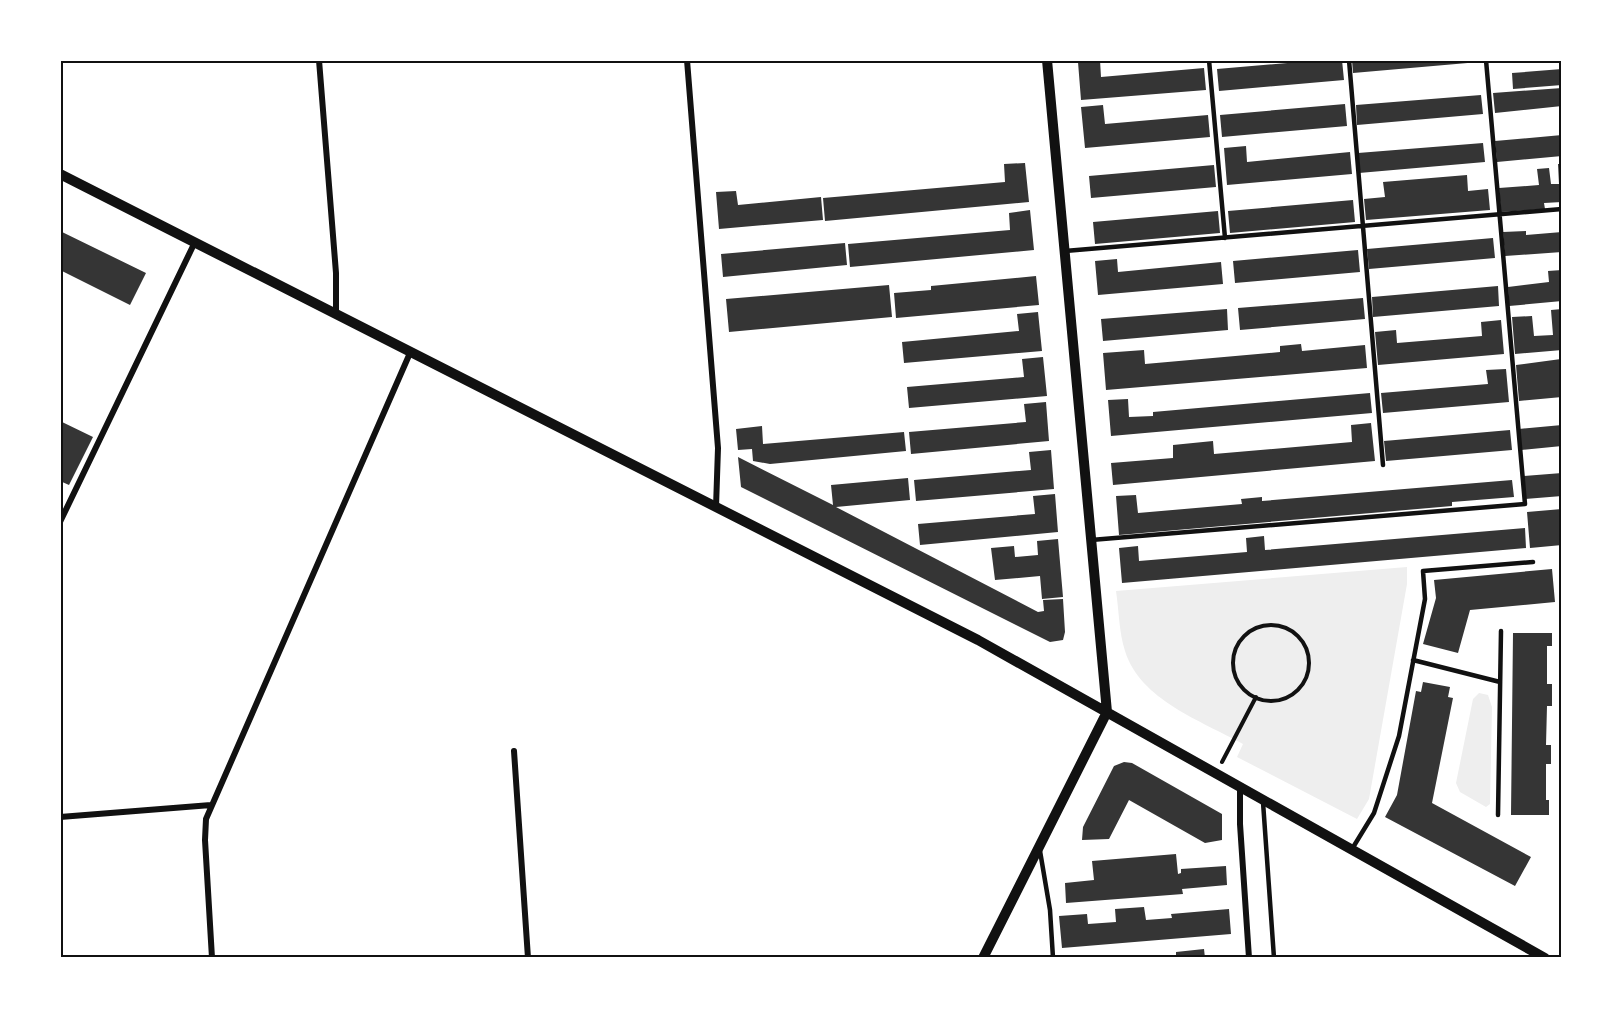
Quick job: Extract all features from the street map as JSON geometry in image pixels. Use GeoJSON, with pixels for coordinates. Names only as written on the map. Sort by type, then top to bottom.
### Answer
{"type":"FeatureCollection","features":[{"type":"Feature","properties":{"kind":"street"},"geometry":{"type":"LineString","coordinates":[[319,60],[336,273],[336,316]]}},
{"type":"Feature","properties":{"kind":"street"},"geometry":{"type":"LineString","coordinates":[[687,60],[718,448],[717,508]]}},
{"type":"Feature","properties":{"kind":"street"},"geometry":{"type":"LineString","coordinates":[[983,958],[1107,712],[1047,60]]}},
{"type":"Feature","properties":{"kind":"street"},"geometry":{"type":"LineString","coordinates":[[60,174],[978,640],[1545,958]]}},
{"type":"Feature","properties":{"kind":"street"},"geometry":{"type":"LineString","coordinates":[[60,522],[194,244]]}},
{"type":"Feature","properties":{"kind":"street"},"geometry":{"type":"LineString","coordinates":[[212,958],[205,840],[206,819],[410,353]]}},
{"type":"Feature","properties":{"kind":"street"},"geometry":{"type":"LineString","coordinates":[[514,751],[528,958]]}},
{"type":"Feature","properties":{"kind":"street"},"geometry":{"type":"LineString","coordinates":[[1240,786],[1240,824],[1249,958]]}},
{"type":"Feature","properties":{"kind":"street"},"geometry":{"type":"LineString","coordinates":[[60,817],[211,805]]}},
{"type":"Feature","properties":{"kind":"lane"},"geometry":{"type":"LineString","coordinates":[[1209,60],[1225,238]]}},
{"type":"Feature","properties":{"kind":"lane"},"geometry":{"type":"LineString","coordinates":[[1349,60],[1383,465]]}},
{"type":"Feature","properties":{"kind":"lane"},"geometry":{"type":"LineString","coordinates":[[1091,540],[1525,504],[1486,60]]}},
{"type":"Feature","properties":{"kind":"lane"},"geometry":{"type":"LineString","coordinates":[[1065,252],[1562,209]]}},
{"type":"Feature","properties":{"kind":"lane"},"geometry":{"type":"LineString","coordinates":[[1352,849],[1381,797],[1399,736],[1425,599],[1423,572],[1533,562]]}},
{"type":"Feature","properties":{"kind":"lane"},"geometry":{"type":"LineString","coordinates":[[1498,815],[1501,631]]}},
{"type":"Feature","properties":{"kind":"lane"},"geometry":{"type":"LineString","coordinates":[[1413,660],[1500,682]]}},
{"type":"Feature","properties":{"kind":"lane"},"geometry":{"type":"LineString","coordinates":[[1263,799],[1274,958]]}},
{"type":"Feature","properties":{"kind":"lane"},"geometry":{"type":"LineString","coordinates":[[1040,846],[1050,909],[1053,958]]}},
{"type":"Feature","properties":{"kind":"path"},"geometry":{"type":"LineString","coordinates":[[1278,626],[1288,629],[1298,636],[1308,655],[1307,676],[1295,693],[1286,698],[1276,700],[1256,698],[1247,692],[1235,674],[1233,663],[1239,643],[1256,628],[1278,626]]}},
{"type":"Feature","properties":{"kind":"path"},"geometry":{"type":"LineString","coordinates":[[1216,773],[1256,698]]}},
{"type":"Feature","properties":{"kind":"shaded area"},"geometry":{"type":"Polygon","coordinates":[[[1407,567],[1407,584],[1369,799],[1357,819],[1237,757],[1243,744],[1158,696],[1133,668],[1125,651],[1116,591],[1407,567]]]}},
{"type":"Feature","properties":{"kind":"shaded area"},"geometry":{"type":"Polygon","coordinates":[[[1479,693],[1488,695],[1492,707],[1490,804],[1486,807],[1460,792],[1456,783],[1473,699],[1479,693]]]}},
{"type":"Feature","properties":{"kind":"building"},"geometry":{"type":"Polygon","coordinates":[[[1100,60],[1101,77],[1204,68],[1206,90],[1081,100],[1078,62],[1100,60]]]}},
{"type":"Feature","properties":{"kind":"building"},"geometry":{"type":"Polygon","coordinates":[[[1342,60],[1344,80],[1219,91],[1217,69],[1342,60]]]}},
{"type":"Feature","properties":{"kind":"building"},"geometry":{"type":"Polygon","coordinates":[[[1352,60],[1478,60],[1479,62],[1353,73],[1352,60]]]}},
{"type":"Feature","properties":{"kind":"building"},"geometry":{"type":"Polygon","coordinates":[[[1562,69],[1562,85],[1513,89],[1512,73],[1562,69]]]}},
{"type":"Feature","properties":{"kind":"building"},"geometry":{"type":"Polygon","coordinates":[[[1562,88],[1562,106],[1495,113],[1493,93],[1562,88]]]}},
{"type":"Feature","properties":{"kind":"building"},"geometry":{"type":"Polygon","coordinates":[[[1481,95],[1483,114],[1357,125],[1356,105],[1481,95]]]}},
{"type":"Feature","properties":{"kind":"building"},"geometry":{"type":"Polygon","coordinates":[[[1345,104],[1347,126],[1222,137],[1220,115],[1345,104]]]}},
{"type":"Feature","properties":{"kind":"building"},"geometry":{"type":"Polygon","coordinates":[[[1103,105],[1105,124],[1208,115],[1210,137],[1085,148],[1081,107],[1103,105]]]}},
{"type":"Feature","properties":{"kind":"building"},"geometry":{"type":"Polygon","coordinates":[[[1562,135],[1562,156],[1497,162],[1495,141],[1562,135]]]}},
{"type":"Feature","properties":{"kind":"building"},"geometry":{"type":"Polygon","coordinates":[[[1483,143],[1485,162],[1359,173],[1358,153],[1483,143]]]}},
{"type":"Feature","properties":{"kind":"building"},"geometry":{"type":"Polygon","coordinates":[[[1246,146],[1247,162],[1350,152],[1352,174],[1227,185],[1224,148],[1246,146]]]}},
{"type":"Feature","properties":{"kind":"building"},"geometry":{"type":"Polygon","coordinates":[[[1025,163],[1029,202],[825,221],[823,198],[1005,182],[1004,164],[1025,163]]]}},
{"type":"Feature","properties":{"kind":"building"},"geometry":{"type":"Polygon","coordinates":[[[1558,164],[1562,164],[1562,202],[1544,203],[1545,209],[1501,212],[1499,188],[1539,185],[1537,169],[1549,168],[1551,184],[1559,184],[1558,164]]]}},
{"type":"Feature","properties":{"kind":"building"},"geometry":{"type":"Polygon","coordinates":[[[1214,165],[1216,187],[1091,198],[1089,176],[1214,165]]]}},
{"type":"Feature","properties":{"kind":"building"},"geometry":{"type":"Polygon","coordinates":[[[1467,175],[1468,191],[1488,189],[1490,210],[1366,220],[1364,199],[1385,197],[1383,182],[1467,175]]]}},
{"type":"Feature","properties":{"kind":"building"},"geometry":{"type":"Polygon","coordinates":[[[736,191],[738,205],[821,197],[823,220],[719,229],[716,192],[736,191]]]}},
{"type":"Feature","properties":{"kind":"building"},"geometry":{"type":"Polygon","coordinates":[[[1353,200],[1355,222],[1230,233],[1228,211],[1353,200]]]}},
{"type":"Feature","properties":{"kind":"building"},"geometry":{"type":"Polygon","coordinates":[[[1030,210],[1034,250],[850,267],[848,244],[1010,230],[1009,213],[1030,210]]]}},
{"type":"Feature","properties":{"kind":"building"},"geometry":{"type":"Polygon","coordinates":[[[1218,211],[1220,233],[1095,244],[1093,222],[1218,211]]]}},
{"type":"Feature","properties":{"kind":"building"},"geometry":{"type":"Polygon","coordinates":[[[60,231],[146,273],[130,305],[60,270],[60,231]]]}},
{"type":"Feature","properties":{"kind":"building"},"geometry":{"type":"Polygon","coordinates":[[[1526,231],[1526,235],[1562,232],[1562,252],[1505,256],[1503,232],[1526,231]]]}},
{"type":"Feature","properties":{"kind":"building"},"geometry":{"type":"Polygon","coordinates":[[[1493,238],[1495,258],[1369,269],[1367,249],[1493,238]]]}},
{"type":"Feature","properties":{"kind":"building"},"geometry":{"type":"Polygon","coordinates":[[[845,243],[847,265],[723,277],[721,254],[845,243]]]}},
{"type":"Feature","properties":{"kind":"building"},"geometry":{"type":"Polygon","coordinates":[[[1358,250],[1360,272],[1235,283],[1233,261],[1358,250]]]}},
{"type":"Feature","properties":{"kind":"building"},"geometry":{"type":"Polygon","coordinates":[[[1117,259],[1118,272],[1221,262],[1223,284],[1098,295],[1095,261],[1117,259]]]}},
{"type":"Feature","properties":{"kind":"building"},"geometry":{"type":"Polygon","coordinates":[[[1562,270],[1562,301],[1509,306],[1508,287],[1549,282],[1548,271],[1562,270]]]}},
{"type":"Feature","properties":{"kind":"building"},"geometry":{"type":"Polygon","coordinates":[[[1036,276],[1039,305],[896,318],[894,293],[931,290],[931,286],[1036,276]]]}},
{"type":"Feature","properties":{"kind":"building"},"geometry":{"type":"Polygon","coordinates":[[[889,285],[892,317],[729,332],[726,299],[889,285]]]}},
{"type":"Feature","properties":{"kind":"building"},"geometry":{"type":"Polygon","coordinates":[[[1498,286],[1499,306],[1373,317],[1372,297],[1498,286]]]}},
{"type":"Feature","properties":{"kind":"building"},"geometry":{"type":"Polygon","coordinates":[[[1363,298],[1365,319],[1240,330],[1238,308],[1363,298]]]}},
{"type":"Feature","properties":{"kind":"building"},"geometry":{"type":"Polygon","coordinates":[[[1227,309],[1228,330],[1103,341],[1101,319],[1227,309]]]}},
{"type":"Feature","properties":{"kind":"building"},"geometry":{"type":"Polygon","coordinates":[[[1562,309],[1562,350],[1515,354],[1512,317],[1532,316],[1534,336],[1553,335],[1551,310],[1562,309]]]}},
{"type":"Feature","properties":{"kind":"building"},"geometry":{"type":"Polygon","coordinates":[[[1038,312],[1042,351],[904,363],[902,342],[1019,331],[1017,314],[1038,312]]]}},
{"type":"Feature","properties":{"kind":"building"},"geometry":{"type":"Polygon","coordinates":[[[1501,320],[1504,354],[1378,365],[1375,332],[1396,330],[1397,343],[1482,336],[1481,322],[1501,320]]]}},
{"type":"Feature","properties":{"kind":"building"},"geometry":{"type":"Polygon","coordinates":[[[1301,344],[1302,351],[1365,345],[1367,368],[1106,390],[1103,353],[1144,350],[1145,364],[1280,352],[1280,346],[1301,344]]]}},
{"type":"Feature","properties":{"kind":"building"},"geometry":{"type":"Polygon","coordinates":[[[1043,357],[1047,396],[909,408],[907,387],[1024,377],[1022,359],[1043,357]]]}},
{"type":"Feature","properties":{"kind":"building"},"geometry":{"type":"Polygon","coordinates":[[[1561,359],[1562,397],[1519,401],[1516,365],[1561,359]]]}},
{"type":"Feature","properties":{"kind":"building"},"geometry":{"type":"Polygon","coordinates":[[[1506,369],[1509,402],[1383,413],[1381,393],[1488,384],[1486,370],[1506,369]]]}},
{"type":"Feature","properties":{"kind":"building"},"geometry":{"type":"Polygon","coordinates":[[[1370,393],[1372,413],[1111,436],[1108,400],[1128,399],[1129,417],[1153,416],[1153,412],[1370,393]]]}},
{"type":"Feature","properties":{"kind":"building"},"geometry":{"type":"Polygon","coordinates":[[[1046,402],[1049,441],[911,454],[909,432],[1026,422],[1024,404],[1046,402]]]}},
{"type":"Feature","properties":{"kind":"building"},"geometry":{"type":"Polygon","coordinates":[[[60,421],[93,437],[69,485],[60,481],[60,421]]]}},
{"type":"Feature","properties":{"kind":"building"},"geometry":{"type":"Polygon","coordinates":[[[1371,423],[1375,461],[1113,485],[1111,463],[1173,458],[1173,445],[1213,441],[1214,454],[1352,442],[1351,425],[1371,423]]]}},
{"type":"Feature","properties":{"kind":"building"},"geometry":{"type":"Polygon","coordinates":[[[1562,425],[1562,446],[1521,450],[1519,429],[1562,425]]]}},
{"type":"Feature","properties":{"kind":"building"},"geometry":{"type":"Polygon","coordinates":[[[762,426],[763,444],[904,432],[906,451],[770,464],[753,461],[752,449],[738,450],[736,429],[762,426]]]}},
{"type":"Feature","properties":{"kind":"building"},"geometry":{"type":"Polygon","coordinates":[[[1510,430],[1512,450],[1386,461],[1384,441],[1510,430]]]}},
{"type":"Feature","properties":{"kind":"building"},"geometry":{"type":"Polygon","coordinates":[[[1051,450],[1054,489],[916,501],[914,480],[1031,470],[1029,452],[1051,450]]]}},
{"type":"Feature","properties":{"kind":"building"},"geometry":{"type":"Polygon","coordinates":[[[738,457],[833,505],[831,485],[908,478],[910,500],[836,507],[1038,612],[1044,611],[1043,600],[1063,599],[1065,632],[1063,640],[1050,642],[741,487],[738,457]]]}},
{"type":"Feature","properties":{"kind":"building"},"geometry":{"type":"Polygon","coordinates":[[[1562,473],[1562,496],[1525,499],[1523,476],[1562,473]]]}},
{"type":"Feature","properties":{"kind":"building"},"geometry":{"type":"Polygon","coordinates":[[[1512,480],[1514,497],[1452,502],[1452,506],[1119,535],[1116,496],[1136,495],[1138,513],[1242,504],[1241,499],[1262,497],[1262,501],[1512,480]]]}},
{"type":"Feature","properties":{"kind":"building"},"geometry":{"type":"Polygon","coordinates":[[[1055,494],[1058,532],[920,545],[918,524],[1035,514],[1033,496],[1055,494]]]}},
{"type":"Feature","properties":{"kind":"building"},"geometry":{"type":"Polygon","coordinates":[[[1562,509],[1562,545],[1530,548],[1527,512],[1562,509]]]}},
{"type":"Feature","properties":{"kind":"building"},"geometry":{"type":"Polygon","coordinates":[[[1525,528],[1526,548],[1122,583],[1119,548],[1138,546],[1139,561],[1247,552],[1246,538],[1264,536],[1265,550],[1525,528]]]}},
{"type":"Feature","properties":{"kind":"building"},"geometry":{"type":"Polygon","coordinates":[[[1058,539],[1063,597],[1042,599],[1040,576],[995,580],[991,548],[1014,546],[1015,557],[1038,555],[1037,541],[1058,539]]]}},
{"type":"Feature","properties":{"kind":"building"},"geometry":{"type":"Polygon","coordinates":[[[1552,569],[1555,602],[1470,610],[1458,653],[1423,644],[1436,598],[1434,580],[1552,569]]]}},
{"type":"Feature","properties":{"kind":"building"},"geometry":{"type":"Polygon","coordinates":[[[1513,633],[1552,633],[1552,646],[1547,646],[1547,684],[1552,684],[1552,706],[1547,706],[1546,745],[1551,745],[1551,764],[1546,764],[1546,800],[1549,800],[1549,815],[1511,815],[1513,633]]]}},
{"type":"Feature","properties":{"kind":"building"},"geometry":{"type":"Polygon","coordinates":[[[1423,682],[1450,687],[1448,697],[1453,698],[1432,803],[1531,857],[1515,886],[1385,817],[1397,795],[1416,691],[1421,692],[1423,682]]]}},
{"type":"Feature","properties":{"kind":"building"},"geometry":{"type":"Polygon","coordinates":[[[1124,762],[1132,763],[1222,814],[1222,840],[1205,843],[1129,800],[1109,839],[1082,840],[1083,827],[1114,766],[1124,762]]]}},
{"type":"Feature","properties":{"kind":"building"},"geometry":{"type":"Polygon","coordinates":[[[1176,854],[1178,874],[1181,873],[1181,869],[1226,866],[1227,885],[1182,889],[1183,894],[1066,903],[1065,883],[1094,880],[1092,861],[1176,854]]]}},
{"type":"Feature","properties":{"kind":"building"},"geometry":{"type":"Polygon","coordinates":[[[1144,907],[1146,920],[1172,918],[1171,914],[1229,909],[1231,934],[1062,948],[1059,916],[1087,914],[1088,924],[1116,922],[1115,909],[1144,907]]]}},
{"type":"Feature","properties":{"kind":"building"},"geometry":{"type":"Polygon","coordinates":[[[1204,949],[1205,958],[1176,958],[1176,952],[1204,949]]]}}]}
